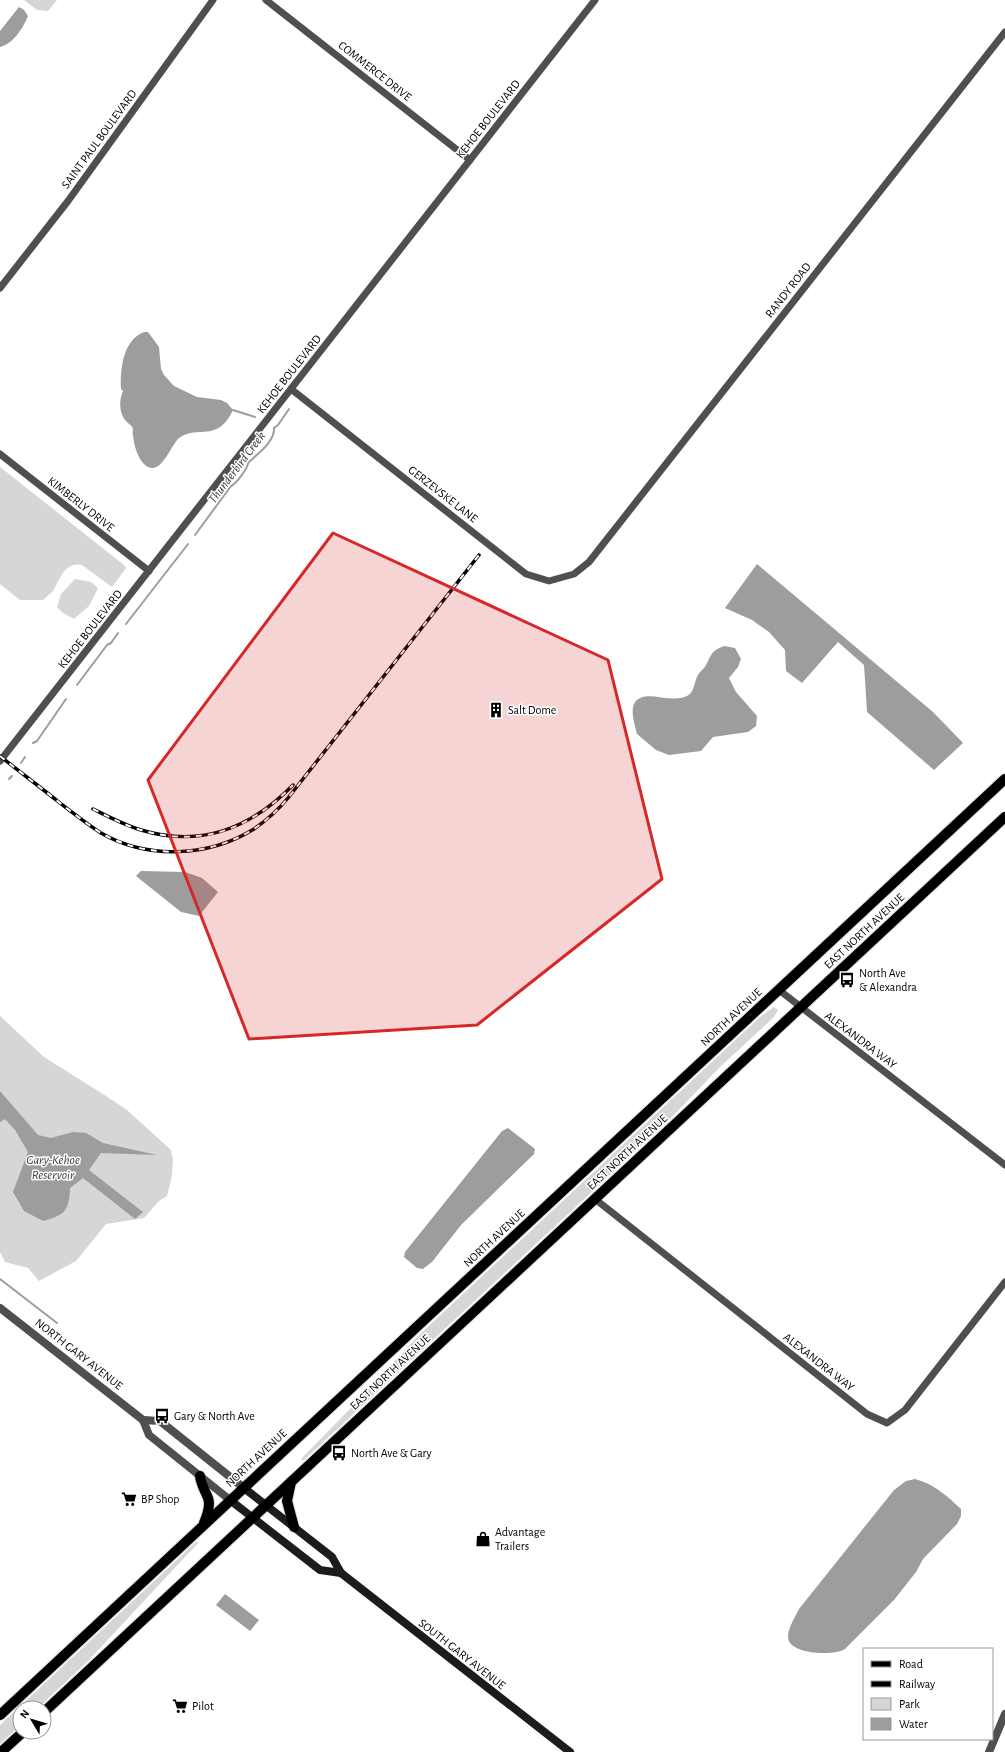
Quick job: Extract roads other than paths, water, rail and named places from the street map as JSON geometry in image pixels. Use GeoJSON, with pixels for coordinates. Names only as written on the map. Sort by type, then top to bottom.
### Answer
{"type":"FeatureCollection","features":[{"type":"Feature","properties":{"kind":"main road","name":"NORTH AVENUE"},"geometry":{"type":"LineString","coordinates":[[0,1715],[1005,779]]}},
{"type":"Feature","properties":{"kind":"main road","name":"EAST NORTH AVENUE"},"geometry":{"type":"LineString","coordinates":[[266,1505],[1005,817]]}},
{"type":"Feature","properties":{"kind":"main road"},"geometry":{"type":"LineString","coordinates":[[200,1476],[201,1484],[208,1501],[207,1515],[203,1525]]}},
{"type":"Feature","properties":{"kind":"main road"},"geometry":{"type":"LineString","coordinates":[[292,1481],[287,1501],[294,1527]]}},
{"type":"Feature","properties":{"kind":"main road","name":"NORTH GARY AVENUE"},"geometry":{"type":"LineString","coordinates":[[244,1488],[266,1505]]}},
{"type":"Feature","properties":{"kind":"main road","name":"SOUTH GARY AVENUE"},"geometry":{"type":"LineString","coordinates":[[230,1500],[320,1570],[341,1573]]}},
{"type":"Feature","properties":{"kind":"main road"},"geometry":{"type":"LineString","coordinates":[[52,1704],[266,1505]]}},
{"type":"Feature","properties":{"kind":"main road","name":"SOUTH GARY AVENUE"},"geometry":{"type":"LineString","coordinates":[[266,1505],[332,1557],[341,1573],[570,1752]]}},
{"type":"Feature","properties":{"kind":"main road"},"geometry":{"type":"LineString","coordinates":[[1,1752],[14,1740]]}},
{"type":"Feature","properties":{"kind":"street","name":"SAINT PAUL BOULEVARD"},"geometry":{"type":"LineString","coordinates":[[0,288],[68,201],[213,0]]}},
{"type":"Feature","properties":{"kind":"street","name":"COMMERCE DRIVE"},"geometry":{"type":"LineString","coordinates":[[266,0],[470,160]]}},
{"type":"Feature","properties":{"kind":"street","name":"KEHOE BOULEVARD"},"geometry":{"type":"LineString","coordinates":[[0,761],[595,0]]}},
{"type":"Feature","properties":{"kind":"street","name":"RANDY ROAD"},"geometry":{"type":"LineString","coordinates":[[589,562],[1005,32]]}},
{"type":"Feature","properties":{"kind":"street","name":"GERZEVSKE LANE"},"geometry":{"type":"LineString","coordinates":[[291,389],[526,574],[549,581],[574,574],[589,562]]}},
{"type":"Feature","properties":{"kind":"street","name":"KIMBERLY DRIVE"},"geometry":{"type":"LineString","coordinates":[[0,454],[149,571]]}},
{"type":"Feature","properties":{"kind":"street","name":"ALEXANDRA WAY"},"geometry":{"type":"LineString","coordinates":[[780,990],[1005,1166]]}},
{"type":"Feature","properties":{"kind":"street","name":"ALEXANDRA WAY"},"geometry":{"type":"LineString","coordinates":[[595,1200],[867,1414],[887,1423],[905,1410],[1005,1282]]}},
{"type":"Feature","properties":{"kind":"street","name":"NORTH GARY AVENUE"},"geometry":{"type":"LineString","coordinates":[[0,1308],[144,1420],[160,1422],[244,1488]]}},
{"type":"Feature","properties":{"kind":"street","name":"NORTH GARY AVENUE"},"geometry":{"type":"LineString","coordinates":[[144,1420],[149,1435],[230,1500]]}},
{"type":"Feature","properties":{"kind":"street"},"geometry":{"type":"LineString","coordinates":[[989,1752],[1005,1714]]}},
{"type":"Feature","properties":{"kind":"water"},"geometry":{"type":"Polygon","coordinates":[[[19,7],[24,10],[28,16],[26,21],[9,43],[0,47],[0,31],[19,7]]]}},
{"type":"Feature","properties":{"kind":"water"},"geometry":{"type":"Polygon","coordinates":[[[144,332],[148,332],[159,347],[161,369],[164,375],[174,386],[197,397],[221,400],[227,403],[233,410],[227,420],[220,427],[207,432],[193,432],[179,438],[163,461],[155,468],[147,466],[140,459],[136,449],[132,426],[123,417],[120,406],[123,391],[121,389],[121,373],[124,356],[131,341],[144,332]]]}},
{"type":"Feature","properties":{"kind":"water"},"geometry":{"type":"Polygon","coordinates":[[[757,564],[933,712],[963,743],[934,770],[867,712],[864,665],[838,642],[802,683],[786,671],[785,650],[769,632],[752,620],[725,608],[757,564]]]}},
{"type":"Feature","properties":{"kind":"water"},"geometry":{"type":"Polygon","coordinates":[[[724,646],[735,648],[741,659],[738,667],[729,678],[736,692],[757,716],[756,726],[748,732],[713,737],[701,751],[669,755],[656,750],[637,734],[633,713],[634,704],[636,701],[646,696],[680,698],[687,696],[692,692],[698,675],[712,653],[724,646]]]}},
{"type":"Feature","properties":{"kind":"water"},"geometry":{"type":"Polygon","coordinates":[[[141,871],[185,872],[202,878],[218,892],[199,916],[181,912],[136,876],[141,871]]]}},
{"type":"Feature","properties":{"kind":"water","name":"Gary-Kehoe Reservoir"},"geometry":{"type":"Polygon","coordinates":[[[0,1091],[38,1135],[51,1138],[73,1132],[86,1133],[103,1143],[157,1155],[101,1153],[89,1170],[143,1212],[135,1219],[83,1178],[70,1188],[67,1207],[56,1217],[43,1221],[24,1211],[13,1192],[28,1152],[15,1130],[5,1119],[0,1122],[0,1091]]]}},
{"type":"Feature","properties":{"kind":"water"},"geometry":{"type":"Polygon","coordinates":[[[508,1128],[535,1149],[534,1154],[461,1225],[432,1262],[423,1269],[417,1268],[404,1257],[405,1252],[502,1131],[508,1128]]]}},
{"type":"Feature","properties":{"kind":"water"},"geometry":{"type":"Polygon","coordinates":[[[915,1479],[934,1487],[961,1509],[961,1516],[957,1524],[923,1559],[916,1572],[894,1600],[845,1649],[832,1653],[803,1651],[790,1643],[788,1637],[789,1630],[799,1609],[894,1490],[906,1481],[915,1479]]]}},
{"type":"Feature","properties":{"kind":"water"},"geometry":{"type":"Polygon","coordinates":[[[225,1594],[259,1620],[250,1631],[216,1605],[225,1594]]]}},
{"type":"Feature","properties":{"kind":"waterway","name":"Thunderbird Creek"},"geometry":{"type":"LineString","coordinates":[[195,535],[231,486],[241,476],[248,463],[269,443],[274,433],[274,428],[278,425],[289,409]]}},
{"type":"Feature","properties":{"kind":"waterway"},"geometry":{"type":"LineString","coordinates":[[233,410],[255,417]]}},
{"type":"Feature","properties":{"kind":"waterway","name":"Thunderbird Creek"},"geometry":{"type":"LineString","coordinates":[[126,624],[188,544]]}},
{"type":"Feature","properties":{"kind":"waterway","name":"Thunderbird Creek"},"geometry":{"type":"LineString","coordinates":[[77,685],[107,645],[111,643],[118,633]]}},
{"type":"Feature","properties":{"kind":"waterway","name":"Thunderbird Creek"},"geometry":{"type":"LineString","coordinates":[[33,743],[37,741],[66,699]]}},
{"type":"Feature","properties":{"kind":"waterway","name":"Thunderbird Creek"},"geometry":{"type":"LineString","coordinates":[[21,763],[25,757]]}},
{"type":"Feature","properties":{"kind":"waterway","name":"Thunderbird Creek"},"geometry":{"type":"LineString","coordinates":[[9,779],[12,776]]}},
{"type":"Feature","properties":{"kind":"waterway"},"geometry":{"type":"LineString","coordinates":[[0,1279],[57,1323]]}},
{"type":"Feature","properties":{"kind":"railway"},"geometry":{"type":"LineString","coordinates":[[0,756],[85,822],[101,833],[119,842],[138,848],[178,852],[198,850],[218,845],[236,838],[254,829],[276,811],[288,798],[479,555]]}},
{"type":"Feature","properties":{"kind":"railway"},"geometry":{"type":"LineString","coordinates":[[93,809],[141,830],[163,835],[184,837],[204,835],[223,831],[260,813],[293,785]]}},
{"type":"Feature","properties":{"kind":"place","name":"Salt Dome"},"geometry":{"type":"Point","coordinates":[496,710]}},
{"type":"Feature","properties":{"kind":"place","name":"North Ave & Alexandra"},"geometry":{"type":"Point","coordinates":[847,980]}},
{"type":"Feature","properties":{"kind":"place","name":"Gary & North Ave"},"geometry":{"type":"Point","coordinates":[162,1416]}},
{"type":"Feature","properties":{"kind":"place","name":"North Ave & Gary"},"geometry":{"type":"Point","coordinates":[339,1453]}},
{"type":"Feature","properties":{"kind":"place","name":"BP Shop"},"geometry":{"type":"Point","coordinates":[129,1499]}},
{"type":"Feature","properties":{"kind":"place","name":"Advantage Trailers"},"geometry":{"type":"Point","coordinates":[483,1539]}},
{"type":"Feature","properties":{"kind":"place","name":"Pilot"},"geometry":{"type":"Point","coordinates":[180,1706]}}]}
